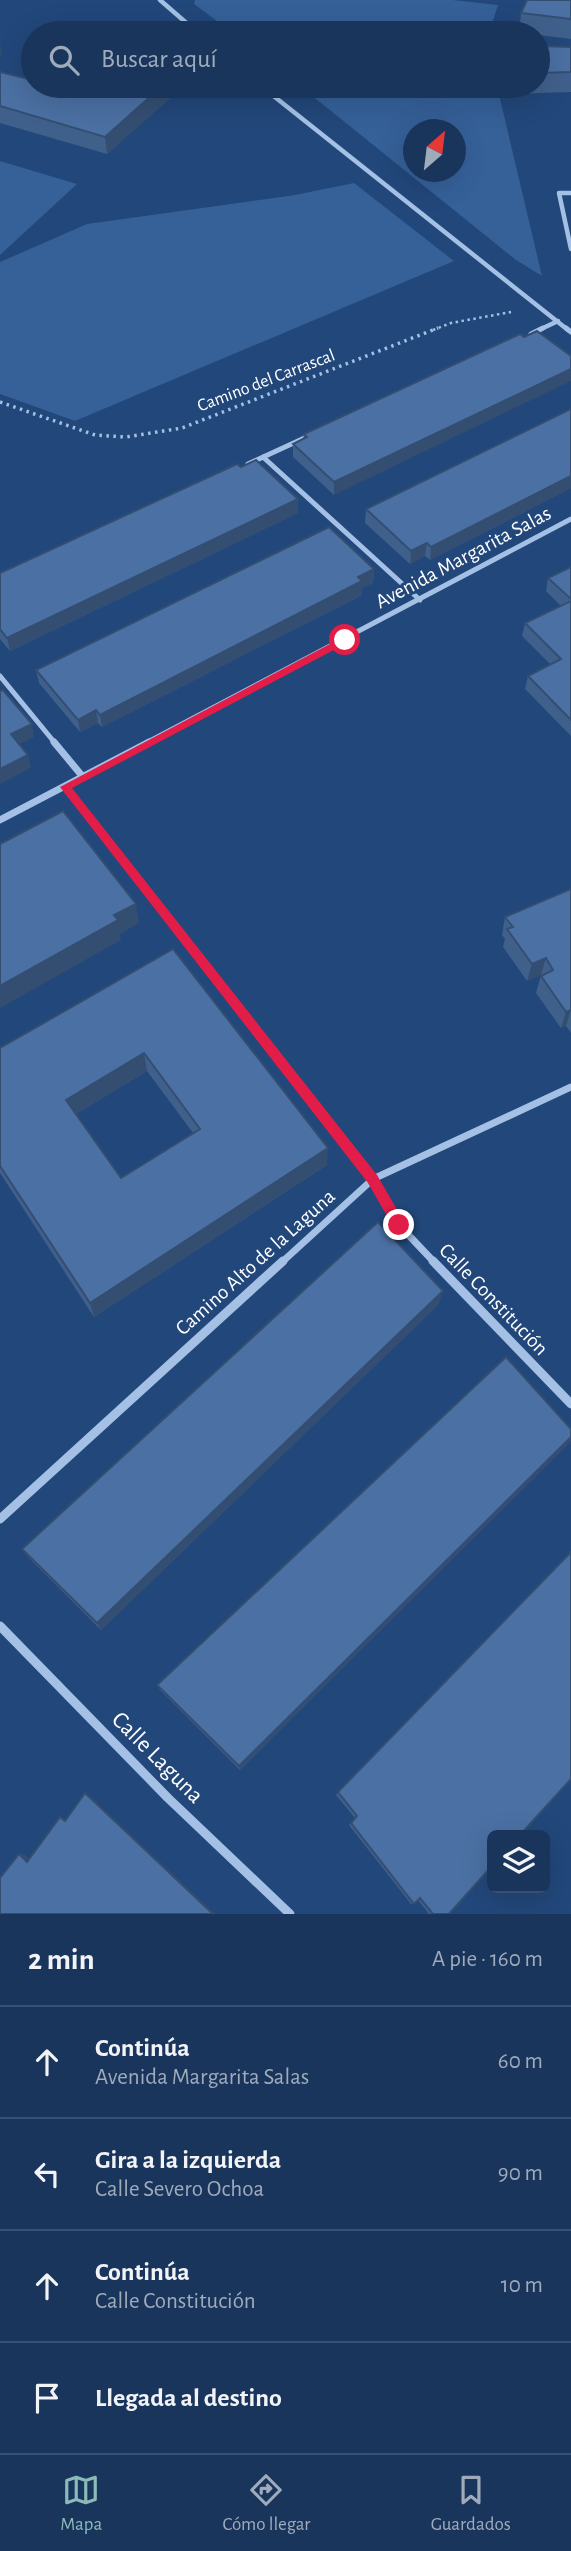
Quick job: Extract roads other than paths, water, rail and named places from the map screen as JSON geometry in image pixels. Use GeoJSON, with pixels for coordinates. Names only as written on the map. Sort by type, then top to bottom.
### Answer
{"type":"FeatureCollection","features":[{"type":"Feature","properties":{"kind":"street"},"geometry":{"type":"LineString","coordinates":[[160,0],[184,21]]}},
{"type":"Feature","properties":{"kind":"street"},"geometry":{"type":"LineString","coordinates":[[276,98],[571,331]]}},
{"type":"Feature","properties":{"kind":"street"},"geometry":{"type":"LineString","coordinates":[[571,193],[559,193],[571,249]]}},
{"type":"Feature","properties":{"kind":"street"},"geometry":{"type":"LineString","coordinates":[[521,338],[558,321]]}},
{"type":"Feature","properties":{"kind":"street"},"geometry":{"type":"LineString","coordinates":[[238,469],[313,434]]}},
{"type":"Feature","properties":{"kind":"street"},"geometry":{"type":"LineString","coordinates":[[263,457],[420,600]]}},
{"type":"Feature","properties":{"kind":"street","name":"Avenida Margarita Salas"},"geometry":{"type":"LineString","coordinates":[[0,820],[571,519]]}},
{"type":"Feature","properties":{"kind":"street"},"geometry":{"type":"LineString","coordinates":[[0,676],[83,778]]}},
{"type":"Feature","properties":{"kind":"street","name":"Calle Constitución"},"geometry":{"type":"LineString","coordinates":[[65,787],[373,1179],[399,1225],[571,1404]]}},
{"type":"Feature","properties":{"kind":"street","name":"Camino Alto de la Laguna"},"geometry":{"type":"LineString","coordinates":[[0,1519],[373,1179],[571,1087]]}},
{"type":"Feature","properties":{"kind":"street","name":"Calle Laguna"},"geometry":{"type":"LineString","coordinates":[[0,1626],[168,1798],[290,1914]]}}]}
